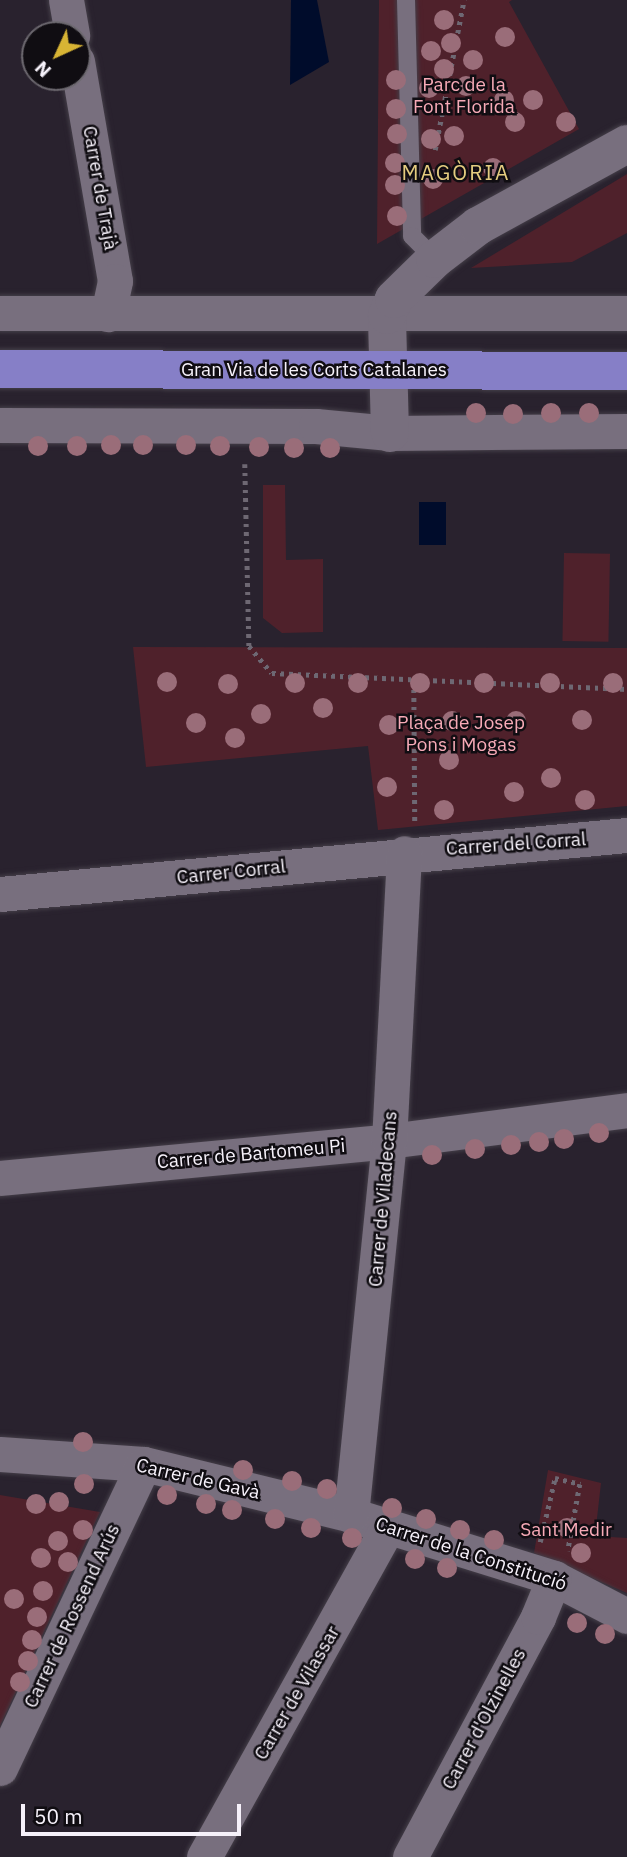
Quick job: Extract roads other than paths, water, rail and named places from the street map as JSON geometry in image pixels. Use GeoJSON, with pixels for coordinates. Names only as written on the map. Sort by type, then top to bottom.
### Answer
{"type":"FeatureCollection","features":[{"type":"Feature","properties":{"kind":"main road","name":"Gran Via de les Corts Catalanes"},"geometry":{"type":"LineString","coordinates":[[0,369],[627,372]]}},
{"type":"Feature","properties":{"kind":"street"},"geometry":{"type":"LineString","coordinates":[[66,0],[70,21]]}},
{"type":"Feature","properties":{"kind":"street","name":"Carrer de Trajà"},"geometry":{"type":"LineString","coordinates":[[82,91],[116,281],[108,314]]}},
{"type":"Feature","properties":{"kind":"street"},"geometry":{"type":"LineString","coordinates":[[390,433],[386,370],[387,316],[394,299],[435,259],[525,197],[627,144]]}},
{"type":"Feature","properties":{"kind":"street"},"geometry":{"type":"LineString","coordinates":[[0,313],[387,316],[627,313]]}},
{"type":"Feature","properties":{"kind":"street"},"geometry":{"type":"LineString","coordinates":[[0,425],[316,426],[390,433],[627,431]]}},
{"type":"Feature","properties":{"kind":"street","name":"Carrer del Corral"},"geometry":{"type":"LineString","coordinates":[[407,854],[627,835]]}},
{"type":"Feature","properties":{"kind":"street","name":"Carrer Corral"},"geometry":{"type":"LineString","coordinates":[[0,894],[407,854]]}},
{"type":"Feature","properties":{"kind":"street","name":"Carrer de Viladecans"},"geometry":{"type":"LineString","coordinates":[[351,1516],[389,1141],[407,854]]}},
{"type":"Feature","properties":{"kind":"street","name":"Carrer de Bartomeu Pi"},"geometry":{"type":"LineString","coordinates":[[0,1178],[389,1141],[627,1110]]}},
{"type":"Feature","properties":{"kind":"street","name":"Carrer de Gavà"},"geometry":{"type":"LineString","coordinates":[[0,1454],[144,1464],[351,1516]]}},
{"type":"Feature","properties":{"kind":"street","name":"Carrer de Rossend Arús"},"geometry":{"type":"LineString","coordinates":[[0,1768],[144,1464]]}},
{"type":"Feature","properties":{"kind":"street","name":"Carrer de la Constitució"},"geometry":{"type":"LineString","coordinates":[[351,1516],[554,1578],[627,1616]]}},
{"type":"Feature","properties":{"kind":"street","name":"Carrer de Vilassar"},"geometry":{"type":"LineString","coordinates":[[204,1857],[387,1527]]}},
{"type":"Feature","properties":{"kind":"street","name":"Carrer d'Olzinelles"},"geometry":{"type":"LineString","coordinates":[[410,1857],[554,1578]]}},
{"type":"Feature","properties":{"kind":"lane"},"geometry":{"type":"LineString","coordinates":[[406,0],[412,236],[435,259]]}},
{"type":"Feature","properties":{"kind":"water"},"geometry":{"type":"Polygon","coordinates":[[[291,0],[317,0],[329,62],[290,85],[291,0]]]}},
{"type":"Feature","properties":{"kind":"water"},"geometry":{"type":"Polygon","coordinates":[[[419,502],[446,502],[446,545],[419,545],[419,502]]]}},
{"type":"Feature","properties":{"kind":"district","name":"MAGÒRIA"},"geometry":{"type":"Point","coordinates":[456,172]}},
{"type":"Feature","properties":{"kind":"park label","name":"Parc de la Font Florida"},"geometry":{"type":"Point","coordinates":[464,96]}},
{"type":"Feature","properties":{"kind":"park label","name":"Plaça de Josep Pons i Mogas"},"geometry":{"type":"Point","coordinates":[461,734]}},
{"type":"Feature","properties":{"kind":"park label","name":"Sant Medir"},"geometry":{"type":"Point","coordinates":[566,1530]}}]}
